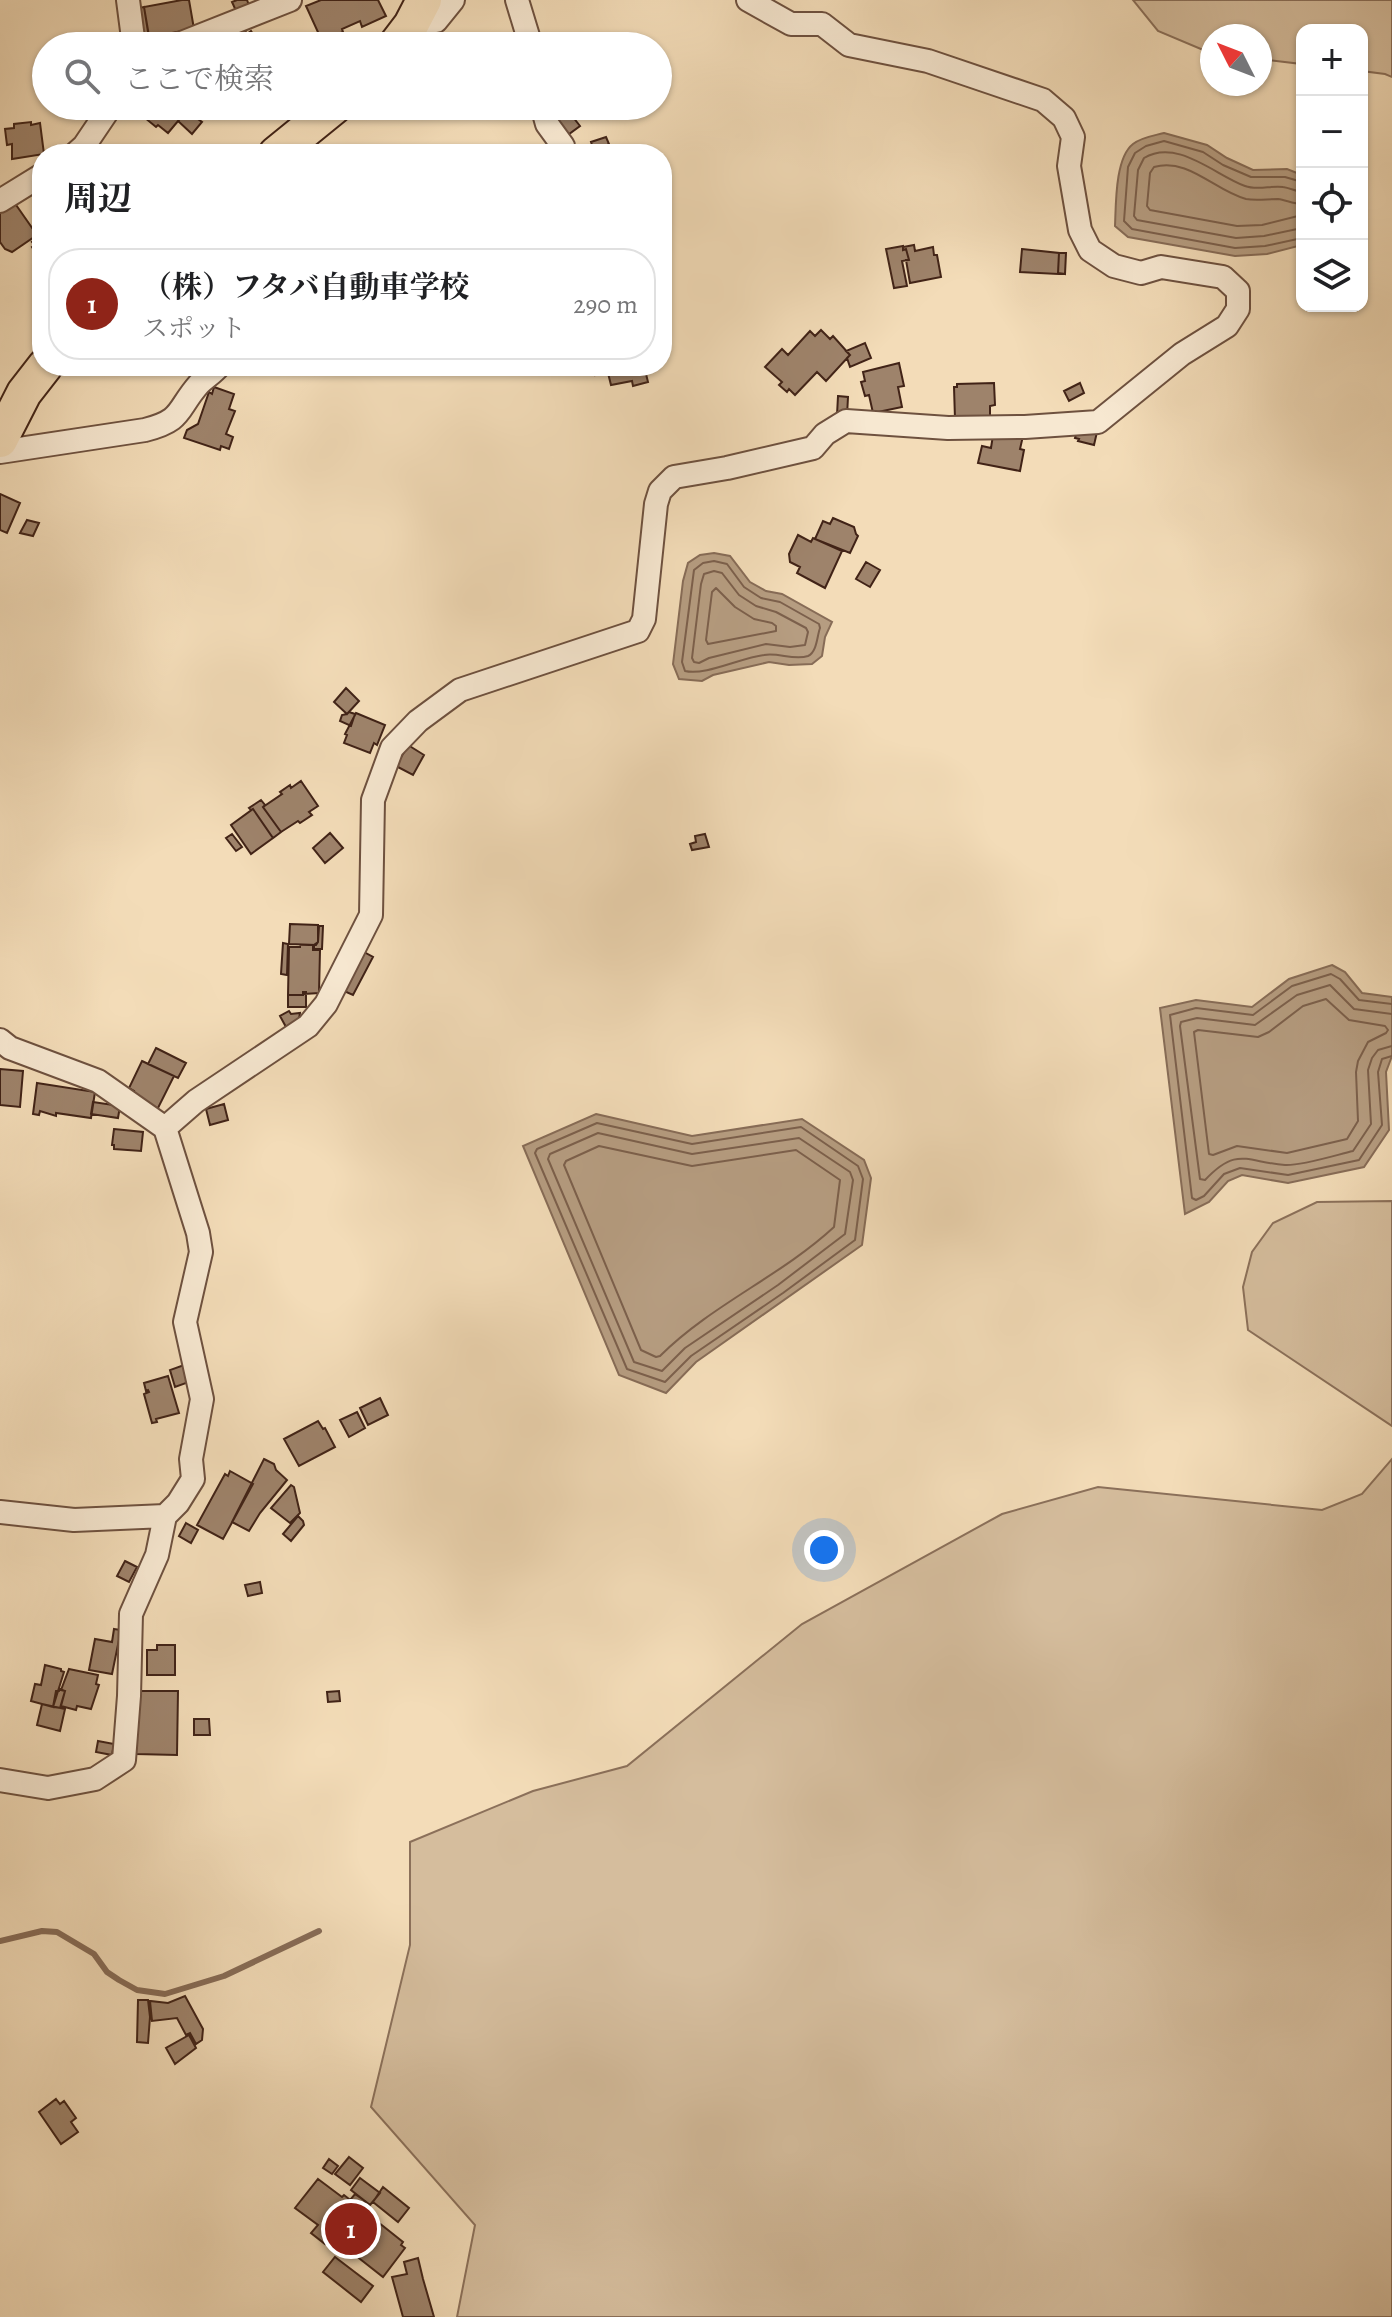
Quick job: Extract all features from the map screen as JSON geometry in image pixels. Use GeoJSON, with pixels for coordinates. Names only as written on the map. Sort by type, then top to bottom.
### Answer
{"type":"FeatureCollection","features":[{"type":"Feature","properties":{"kind":"main road"},"geometry":{"type":"LineString","coordinates":[[288,144],[318,120]]}},
{"type":"Feature","properties":{"kind":"main road"},"geometry":{"type":"LineString","coordinates":[[0,440],[24,393],[37,376]]}},
{"type":"Feature","properties":{"kind":"street"},"geometry":{"type":"LineString","coordinates":[[128,0],[132,32]]}},
{"type":"Feature","properties":{"kind":"street"},"geometry":{"type":"LineString","coordinates":[[209,32],[290,0]]}},
{"type":"Feature","properties":{"kind":"street"},"geometry":{"type":"LineString","coordinates":[[410,24],[436,21],[453,0]]}},
{"type":"Feature","properties":{"kind":"street"},"geometry":{"type":"LineString","coordinates":[[517,0],[527,32]]}},
{"type":"Feature","properties":{"kind":"street"},"geometry":{"type":"LineString","coordinates":[[165,1128],[196,1101],[308,1026],[326,1004],[371,915],[373,800],[392,748],[409,730],[460,690],[638,631],[644,619],[656,504],[660,491],[674,477],[813,448],[825,434],[846,421],[948,428],[1098,422],[1182,354],[1227,326],[1238,309],[1238,291],[1223,277],[1161,267],[1141,273],[1114,266],[1090,250],[1080,230],[1069,166],[1073,137],[1064,118],[1043,100],[928,61],[849,45],[822,24],[791,24],[748,0]]}},
{"type":"Feature","properties":{"kind":"street"},"geometry":{"type":"LineString","coordinates":[[85,144],[102,120]]}},
{"type":"Feature","properties":{"kind":"street"},"geometry":{"type":"LineString","coordinates":[[546,120],[562,144]]}},
{"type":"Feature","properties":{"kind":"street"},"geometry":{"type":"LineString","coordinates":[[0,201],[32,181]]}},
{"type":"Feature","properties":{"kind":"street"},"geometry":{"type":"LineString","coordinates":[[0,452],[166,425],[182,410],[208,376]]}},
{"type":"Feature","properties":{"kind":"street"},"geometry":{"type":"LineString","coordinates":[[0,1040],[10,1048],[98,1081],[165,1128],[198,1233],[201,1252],[185,1322],[202,1399],[191,1459],[193,1479],[178,1503],[165,1516],[157,1555],[131,1614],[124,1760],[95,1779],[48,1788],[0,1780]]}},
{"type":"Feature","properties":{"kind":"street"},"geometry":{"type":"LineString","coordinates":[[0,1512],[74,1520],[165,1516]]}},
{"type":"Feature","properties":{"kind":"shaded area"},"geometry":{"type":"Polygon","coordinates":[[[1133,0],[1392,0],[1392,77],[1368,72],[1368,24],[1296,24],[1296,63],[1272,60],[1272,24],[1200,24],[1200,48],[1158,31],[1133,0]]]}},
{"type":"Feature","properties":{"kind":"shaded area"},"geometry":{"type":"Polygon","coordinates":[[[1392,1201],[1392,1426],[1248,1330],[1243,1287],[1252,1252],[1273,1223],[1317,1202],[1392,1201]]]}},
{"type":"Feature","properties":{"kind":"shaded area"},"geometry":{"type":"Polygon","coordinates":[[[1392,1459],[1392,2317],[457,2317],[475,2225],[371,2107],[410,1945],[410,1842],[533,1791],[627,1766],[802,1624],[1002,1514],[1098,1487],[1322,1510],[1362,1494],[1392,1459]]]}},
{"type":"Feature","properties":{"kind":"water"},"geometry":{"type":"Polygon","coordinates":[[[1164,133],[1207,145],[1253,170],[1287,169],[1296,173],[1296,247],[1267,254],[1235,256],[1128,237],[1115,226],[1120,170],[1127,151],[1136,142],[1164,133]]]}},
{"type":"Feature","properties":{"kind":"water"},"geometry":{"type":"Polygon","coordinates":[[[714,553],[730,556],[750,582],[766,591],[782,594],[832,622],[825,637],[822,656],[812,664],[769,662],[713,675],[702,681],[679,679],[673,664],[688,563],[700,555],[714,553]]]}},
{"type":"Feature","properties":{"kind":"water"},"geometry":{"type":"Polygon","coordinates":[[[1332,965],[1345,972],[1362,993],[1392,997],[1392,1056],[1386,1072],[1389,1130],[1364,1167],[1288,1183],[1242,1175],[1228,1181],[1209,1202],[1185,1214],[1160,1008],[1196,1000],[1252,1007],[1289,979],[1332,965]]]}},
{"type":"Feature","properties":{"kind":"water"},"geometry":{"type":"Polygon","coordinates":[[[596,1114],[692,1136],[802,1119],[864,1160],[871,1178],[862,1245],[696,1362],[666,1393],[619,1375],[523,1146],[596,1114]]]}},
{"type":"Feature","properties":{"kind":"building"},"geometry":{"type":"Polygon","coordinates":[[[189,0],[194,29],[148,32],[144,7],[189,0]]]}},
{"type":"Feature","properties":{"kind":"building"},"geometry":{"type":"Polygon","coordinates":[[[247,0],[250,8],[237,13],[232,2],[247,0]]]}},
{"type":"Feature","properties":{"kind":"building"},"geometry":{"type":"Polygon","coordinates":[[[321,0],[378,0],[386,16],[362,27],[360,21],[342,29],[343,32],[318,32],[306,6],[321,0]]]}},
{"type":"Feature","properties":{"kind":"building"},"geometry":{"type":"Polygon","coordinates":[[[144,7],[148,32],[141,32],[135,9],[144,7]]]}},
{"type":"Feature","properties":{"kind":"building"},"geometry":{"type":"Polygon","coordinates":[[[148,120],[179,120],[168,133],[158,125],[156,127],[148,120]]]}},
{"type":"Feature","properties":{"kind":"building"},"geometry":{"type":"Polygon","coordinates":[[[199,120],[202,122],[192,134],[178,121],[199,120]]]}},
{"type":"Feature","properties":{"kind":"building"},"geometry":{"type":"Polygon","coordinates":[[[553,120],[575,120],[580,126],[565,137],[553,120]]]}},
{"type":"Feature","properties":{"kind":"building"},"geometry":{"type":"Polygon","coordinates":[[[40,123],[43,144],[32,144],[32,156],[12,159],[12,144],[7,145],[5,129],[14,128],[14,124],[40,123]]]}},
{"type":"Feature","properties":{"kind":"building"},"geometry":{"type":"Polygon","coordinates":[[[606,137],[609,144],[592,144],[606,137]]]}},
{"type":"Feature","properties":{"kind":"building"},"geometry":{"type":"Polygon","coordinates":[[[14,202],[32,228],[32,238],[12,252],[0,242],[0,212],[14,202]]]}},
{"type":"Feature","properties":{"kind":"building"},"geometry":{"type":"Polygon","coordinates":[[[914,245],[915,251],[933,247],[941,277],[910,283],[906,260],[909,260],[903,247],[914,245]]]}},
{"type":"Feature","properties":{"kind":"building"},"geometry":{"type":"Polygon","coordinates":[[[903,246],[909,260],[902,261],[907,286],[894,288],[886,249],[903,246]]]}},
{"type":"Feature","properties":{"kind":"building"},"geometry":{"type":"Polygon","coordinates":[[[1022,249],[1059,253],[1058,274],[1020,272],[1022,249]]]}},
{"type":"Feature","properties":{"kind":"building"},"geometry":{"type":"Polygon","coordinates":[[[1059,253],[1066,253],[1065,274],[1058,273],[1059,253]]]}},
{"type":"Feature","properties":{"kind":"building"},"geometry":{"type":"Polygon","coordinates":[[[821,330],[830,339],[833,336],[850,355],[826,381],[817,372],[795,395],[789,389],[787,392],[779,385],[782,382],[765,367],[782,349],[788,355],[810,331],[815,336],[821,330]]]}},
{"type":"Feature","properties":{"kind":"building"},"geometry":{"type":"Polygon","coordinates":[[[865,343],[871,358],[850,367],[847,358],[850,355],[846,351],[865,343]]]}},
{"type":"Feature","properties":{"kind":"building"},"geometry":{"type":"Polygon","coordinates":[[[899,363],[904,386],[898,387],[902,407],[873,413],[869,395],[865,396],[861,382],[865,381],[863,372],[899,363]]]}},
{"type":"Feature","properties":{"kind":"building"},"geometry":{"type":"Polygon","coordinates":[[[609,376],[646,376],[648,382],[633,386],[632,381],[611,385],[609,376]]]}},
{"type":"Feature","properties":{"kind":"building"},"geometry":{"type":"Polygon","coordinates":[[[994,383],[995,405],[990,406],[990,418],[955,419],[954,387],[957,384],[994,383]]]}},
{"type":"Feature","properties":{"kind":"building"},"geometry":{"type":"Polygon","coordinates":[[[1080,383],[1084,393],[1069,401],[1064,391],[1080,383]]]}},
{"type":"Feature","properties":{"kind":"building"},"geometry":{"type":"Polygon","coordinates":[[[214,387],[234,394],[229,409],[235,411],[226,434],[233,437],[229,449],[221,446],[220,450],[184,438],[187,430],[198,424],[209,392],[212,394],[214,387]]]}},
{"type":"Feature","properties":{"kind":"building"},"geometry":{"type":"Polygon","coordinates":[[[838,396],[848,397],[847,416],[837,415],[838,396]]]}},
{"type":"Feature","properties":{"kind":"building"},"geometry":{"type":"Polygon","coordinates":[[[1077,431],[1097,432],[1094,445],[1078,441],[1075,438],[1077,431]]]}},
{"type":"Feature","properties":{"kind":"building"},"geometry":{"type":"Polygon","coordinates":[[[993,435],[1023,436],[1020,471],[978,463],[982,446],[991,448],[993,435]]]}},
{"type":"Feature","properties":{"kind":"building"},"geometry":{"type":"Polygon","coordinates":[[[0,494],[20,503],[7,533],[0,530],[0,494]]]}},
{"type":"Feature","properties":{"kind":"building"},"geometry":{"type":"Polygon","coordinates":[[[833,518],[854,527],[858,536],[850,553],[815,539],[823,521],[830,524],[833,518]]]}},
{"type":"Feature","properties":{"kind":"building"},"geometry":{"type":"Polygon","coordinates":[[[27,520],[39,523],[33,536],[20,533],[27,520]]]}},
{"type":"Feature","properties":{"kind":"building"},"geometry":{"type":"Polygon","coordinates":[[[798,535],[842,551],[825,588],[797,573],[800,567],[790,562],[789,554],[798,535]]]}},
{"type":"Feature","properties":{"kind":"building"},"geometry":{"type":"Polygon","coordinates":[[[866,562],[880,570],[870,587],[856,579],[866,562]]]}},
{"type":"Feature","properties":{"kind":"building"},"geometry":{"type":"Polygon","coordinates":[[[346,688],[359,701],[347,714],[334,702],[346,688]]]}},
{"type":"Feature","properties":{"kind":"building"},"geometry":{"type":"Polygon","coordinates":[[[349,712],[355,714],[351,726],[340,721],[342,715],[349,712]]]}},
{"type":"Feature","properties":{"kind":"building"},"geometry":{"type":"Polygon","coordinates":[[[356,713],[385,725],[370,753],[344,743],[345,734],[356,713]]]}},
{"type":"Feature","properties":{"kind":"building"},"geometry":{"type":"Polygon","coordinates":[[[408,745],[424,755],[413,775],[396,766],[408,745]]]}},
{"type":"Feature","properties":{"kind":"building"},"geometry":{"type":"Polygon","coordinates":[[[301,781],[318,806],[309,812],[312,815],[281,832],[263,807],[290,785],[291,788],[301,781]]]}},
{"type":"Feature","properties":{"kind":"building"},"geometry":{"type":"Polygon","coordinates":[[[261,800],[281,832],[273,838],[253,809],[249,808],[261,800]]]}},
{"type":"Feature","properties":{"kind":"building"},"geometry":{"type":"Polygon","coordinates":[[[253,809],[273,838],[251,854],[231,825],[253,809]]]}},
{"type":"Feature","properties":{"kind":"building"},"geometry":{"type":"Polygon","coordinates":[[[330,833],[343,848],[325,863],[313,848],[330,833]]]}},
{"type":"Feature","properties":{"kind":"building"},"geometry":{"type":"Polygon","coordinates":[[[232,834],[242,847],[236,851],[226,838],[232,834]]]}},
{"type":"Feature","properties":{"kind":"building"},"geometry":{"type":"Polygon","coordinates":[[[705,834],[709,847],[692,850],[690,844],[696,842],[695,836],[705,834]]]}},
{"type":"Feature","properties":{"kind":"building"},"geometry":{"type":"Polygon","coordinates":[[[290,924],[318,925],[316,945],[289,944],[290,924]]]}},
{"type":"Feature","properties":{"kind":"building"},"geometry":{"type":"Polygon","coordinates":[[[319,926],[323,926],[322,949],[314,949],[318,942],[319,926]]]}},
{"type":"Feature","properties":{"kind":"building"},"geometry":{"type":"Polygon","coordinates":[[[283,943],[288,944],[287,975],[281,974],[283,943]]]}},
{"type":"Feature","properties":{"kind":"building"},"geometry":{"type":"Polygon","coordinates":[[[313,945],[313,950],[320,950],[319,993],[288,995],[289,947],[313,945]]]}},
{"type":"Feature","properties":{"kind":"building"},"geometry":{"type":"Polygon","coordinates":[[[364,952],[373,957],[353,995],[344,991],[364,952]]]}},
{"type":"Feature","properties":{"kind":"building"},"geometry":{"type":"Polygon","coordinates":[[[306,992],[306,1007],[288,1007],[288,995],[303,995],[306,992]]]}},
{"type":"Feature","properties":{"kind":"building"},"geometry":{"type":"Polygon","coordinates":[[[289,1011],[291,1014],[300,1013],[299,1019],[286,1027],[280,1016],[289,1011]]]}},
{"type":"Feature","properties":{"kind":"building"},"geometry":{"type":"Polygon","coordinates":[[[156,1048],[186,1063],[178,1078],[148,1064],[156,1048]]]}},
{"type":"Feature","properties":{"kind":"building"},"geometry":{"type":"Polygon","coordinates":[[[142,1061],[174,1076],[157,1110],[141,1102],[143,1099],[129,1088],[142,1061]]]}},
{"type":"Feature","properties":{"kind":"building"},"geometry":{"type":"Polygon","coordinates":[[[0,1069],[23,1071],[20,1107],[0,1105],[0,1069]]]}},
{"type":"Feature","properties":{"kind":"building"},"geometry":{"type":"Polygon","coordinates":[[[37,1083],[95,1092],[91,1118],[56,1113],[56,1116],[40,1111],[39,1115],[33,1114],[37,1083]]]}},
{"type":"Feature","properties":{"kind":"building"},"geometry":{"type":"Polygon","coordinates":[[[93,1102],[120,1106],[118,1118],[91,1114],[93,1102]]]}},
{"type":"Feature","properties":{"kind":"building"},"geometry":{"type":"Polygon","coordinates":[[[224,1104],[228,1120],[210,1125],[206,1109],[224,1104]]]}},
{"type":"Feature","properties":{"kind":"building"},"geometry":{"type":"Polygon","coordinates":[[[114,1129],[143,1132],[141,1151],[114,1149],[114,1129]]]}},
{"type":"Feature","properties":{"kind":"building"},"geometry":{"type":"Polygon","coordinates":[[[184,1365],[189,1382],[175,1387],[170,1370],[184,1365]]]}},
{"type":"Feature","properties":{"kind":"building"},"geometry":{"type":"Polygon","coordinates":[[[168,1376],[179,1413],[152,1423],[144,1394],[149,1392],[144,1383],[168,1376]]]}},
{"type":"Feature","properties":{"kind":"building"},"geometry":{"type":"Polygon","coordinates":[[[380,1398],[388,1415],[368,1425],[360,1408],[380,1398]]]}},
{"type":"Feature","properties":{"kind":"building"},"geometry":{"type":"Polygon","coordinates":[[[357,1412],[365,1428],[349,1437],[340,1420],[357,1412]]]}},
{"type":"Feature","properties":{"kind":"building"},"geometry":{"type":"Polygon","coordinates":[[[318,1421],[335,1447],[299,1466],[284,1439],[318,1421]]]}},
{"type":"Feature","properties":{"kind":"building"},"geometry":{"type":"Polygon","coordinates":[[[264,1459],[274,1464],[287,1480],[249,1531],[232,1522],[264,1459]]]}},
{"type":"Feature","properties":{"kind":"building"},"geometry":{"type":"Polygon","coordinates":[[[230,1471],[253,1484],[223,1539],[197,1525],[225,1474],[228,1476],[230,1471]]]}},
{"type":"Feature","properties":{"kind":"building"},"geometry":{"type":"Polygon","coordinates":[[[291,1485],[300,1513],[290,1523],[271,1508],[291,1485]]]}},
{"type":"Feature","properties":{"kind":"building"},"geometry":{"type":"Polygon","coordinates":[[[298,1516],[304,1525],[291,1541],[283,1534],[298,1516]]]}},
{"type":"Feature","properties":{"kind":"building"},"geometry":{"type":"Polygon","coordinates":[[[186,1523],[198,1530],[191,1543],[179,1536],[186,1523]]]}},
{"type":"Feature","properties":{"kind":"building"},"geometry":{"type":"Polygon","coordinates":[[[125,1561],[137,1567],[129,1582],[117,1576],[125,1561]]]}},
{"type":"Feature","properties":{"kind":"building"},"geometry":{"type":"Polygon","coordinates":[[[260,1582],[262,1593],[248,1596],[245,1585],[260,1582]]]}},
{"type":"Feature","properties":{"kind":"building"},"geometry":{"type":"Polygon","coordinates":[[[114,1629],[121,1630],[112,1674],[89,1670],[95,1639],[112,1642],[114,1629]]]}},
{"type":"Feature","properties":{"kind":"building"},"geometry":{"type":"Polygon","coordinates":[[[157,1645],[175,1645],[175,1675],[147,1675],[147,1650],[157,1650],[157,1645]]]}},
{"type":"Feature","properties":{"kind":"building"},"geometry":{"type":"Polygon","coordinates":[[[45,1665],[64,1672],[53,1707],[31,1701],[35,1684],[41,1685],[45,1665]]]}},
{"type":"Feature","properties":{"kind":"building"},"geometry":{"type":"Polygon","coordinates":[[[69,1669],[98,1675],[96,1684],[99,1685],[91,1709],[77,1706],[76,1710],[61,1706],[65,1691],[61,1690],[69,1669]]]}},
{"type":"Feature","properties":{"kind":"building"},"geometry":{"type":"Polygon","coordinates":[[[56,1691],[65,1691],[60,1708],[53,1707],[56,1691]]]}},
{"type":"Feature","properties":{"kind":"building"},"geometry":{"type":"Polygon","coordinates":[[[138,1691],[178,1691],[177,1755],[136,1754],[138,1691]]]}},
{"type":"Feature","properties":{"kind":"building"},"geometry":{"type":"Polygon","coordinates":[[[339,1691],[340,1701],[328,1702],[327,1692],[339,1691]]]}},
{"type":"Feature","properties":{"kind":"building"},"geometry":{"type":"Polygon","coordinates":[[[42,1704],[65,1709],[60,1731],[37,1725],[42,1704]]]}},
{"type":"Feature","properties":{"kind":"building"},"geometry":{"type":"Polygon","coordinates":[[[194,1719],[209,1719],[210,1735],[194,1735],[194,1719]]]}},
{"type":"Feature","properties":{"kind":"building"},"geometry":{"type":"Polygon","coordinates":[[[98,1741],[114,1744],[112,1755],[96,1752],[98,1741]]]}},
{"type":"Feature","properties":{"kind":"building"},"geometry":{"type":"Polygon","coordinates":[[[185,1996],[203,2029],[202,2040],[196,2044],[190,2033],[186,2035],[177,2018],[152,2021],[150,2001],[168,2003],[185,1996]]]}},
{"type":"Feature","properties":{"kind":"building"},"geometry":{"type":"Polygon","coordinates":[[[138,2000],[148,2000],[148,2043],[137,2042],[138,2000]]]}},
{"type":"Feature","properties":{"kind":"building"},"geometry":{"type":"Polygon","coordinates":[[[189,2035],[196,2048],[175,2064],[166,2048],[189,2035]]]}},
{"type":"Feature","properties":{"kind":"building"},"geometry":{"type":"Polygon","coordinates":[[[56,2099],[60,2104],[64,2101],[76,2118],[71,2122],[78,2132],[61,2144],[39,2112],[56,2099]]]}},
{"type":"Feature","properties":{"kind":"building"},"geometry":{"type":"Polygon","coordinates":[[[349,2157],[363,2168],[350,2185],[335,2174],[349,2157]]]}},
{"type":"Feature","properties":{"kind":"building"},"geometry":{"type":"Polygon","coordinates":[[[329,2159],[338,2166],[332,2174],[323,2168],[329,2159]]]}},
{"type":"Feature","properties":{"kind":"building"},"geometry":{"type":"Polygon","coordinates":[[[360,2178],[380,2193],[370,2205],[351,2190],[360,2178]]]}},
{"type":"Feature","properties":{"kind":"building"},"geometry":{"type":"Polygon","coordinates":[[[318,2179],[342,2197],[344,2195],[403,2242],[401,2245],[405,2248],[383,2277],[341,2244],[339,2246],[331,2240],[331,2236],[325,2244],[311,2233],[318,2225],[295,2208],[318,2179]]]}},
{"type":"Feature","properties":{"kind":"building"},"geometry":{"type":"Polygon","coordinates":[[[383,2187],[409,2208],[398,2222],[373,2202],[383,2187]]]}},
{"type":"Feature","properties":{"kind":"building"},"geometry":{"type":"Polygon","coordinates":[[[355,2194],[365,2201],[360,2208],[350,2200],[355,2194]]]}},
{"type":"Feature","properties":{"kind":"building"},"geometry":{"type":"Polygon","coordinates":[[[335,2257],[373,2286],[361,2302],[323,2272],[335,2257]]]}},
{"type":"Feature","properties":{"kind":"building"},"geometry":{"type":"Polygon","coordinates":[[[418,2258],[434,2317],[403,2317],[392,2277],[407,2274],[404,2262],[418,2258]]]}},
{"type":"Feature","properties":{"kind":"waterway"},"geometry":{"type":"LineString","coordinates":[[0,1941],[42,1931],[57,1932],[94,1954],[107,1972],[119,1980],[137,1990],[165,1994],[224,1976],[319,1931]]}},
{"type":"Feature","properties":{"kind":"place","name":"（株）フタバ自動車学校"},"geometry":{"type":"Point","coordinates":[351,2229]}}]}
